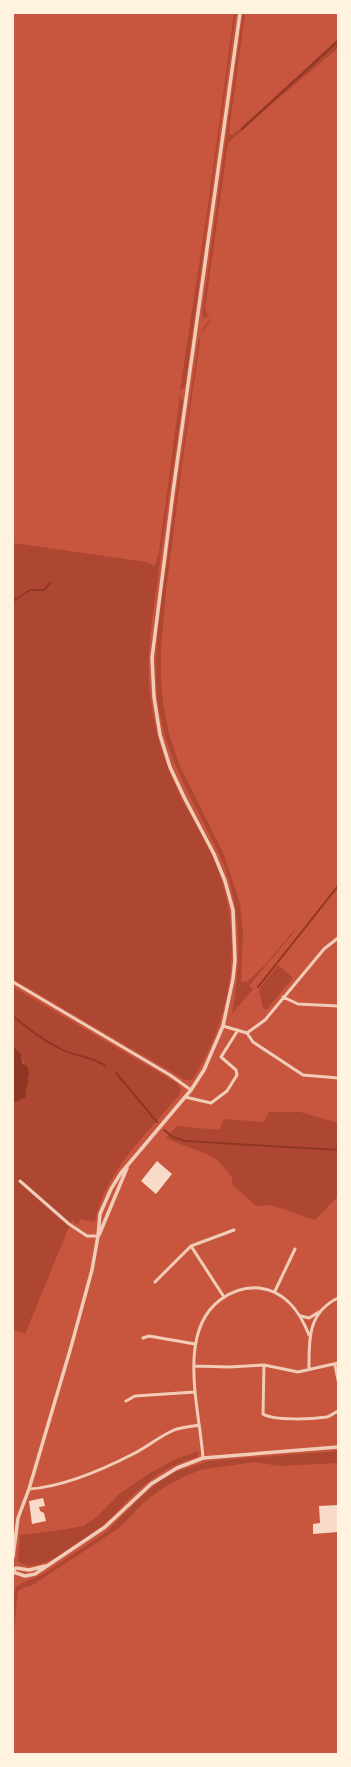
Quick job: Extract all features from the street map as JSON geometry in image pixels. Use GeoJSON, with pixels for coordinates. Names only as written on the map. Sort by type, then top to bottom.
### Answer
{"type":"FeatureCollection","features":[{"type":"Feature","properties":{"kind":"street"},"geometry":{"type":"LineString","coordinates":[[13,1557],[18,1518],[29,1489],[92,1270],[100,1214],[120,1173],[191,1090],[204,1070],[223,1026],[233,979],[235,960],[233,910],[225,881],[214,854],[170,767],[160,735],[155,705],[152,658],[169,522],[240,13]]}},
{"type":"Feature","properties":{"kind":"street"},"geometry":{"type":"LineString","coordinates":[[246,1033],[265,1020],[324,949],[338,938]]}},
{"type":"Feature","properties":{"kind":"street"},"geometry":{"type":"LineString","coordinates":[[13,982],[170,1074],[191,1090]]}},
{"type":"Feature","properties":{"kind":"street"},"geometry":{"type":"LineString","coordinates":[[283,997],[298,1004],[338,1006]]}},
{"type":"Feature","properties":{"kind":"street"},"geometry":{"type":"LineString","coordinates":[[223,1026],[246,1033],[253,1042],[303,1075],[338,1078]]}},
{"type":"Feature","properties":{"kind":"street"},"geometry":{"type":"LineString","coordinates":[[185,1097],[211,1103],[227,1091],[237,1075],[236,1070],[221,1057],[238,1030]]}},
{"type":"Feature","properties":{"kind":"street"},"geometry":{"type":"LineString","coordinates":[[98,1236],[129,1164]]}},
{"type":"Feature","properties":{"kind":"street"},"geometry":{"type":"LineString","coordinates":[[20,1181],[81,1232],[87,1236],[98,1236]]}},
{"type":"Feature","properties":{"kind":"street"},"geometry":{"type":"LineString","coordinates":[[155,1282],[191,1246],[234,1230]]}},
{"type":"Feature","properties":{"kind":"street"},"geometry":{"type":"LineString","coordinates":[[191,1246],[224,1297]]}},
{"type":"Feature","properties":{"kind":"street"},"geometry":{"type":"LineString","coordinates":[[275,1291],[295,1249]]}},
{"type":"Feature","properties":{"kind":"street"},"geometry":{"type":"LineString","coordinates":[[203,1458],[195,1392],[195,1344],[199,1327],[206,1313],[224,1297],[246,1288],[275,1291],[288,1301],[301,1316],[309,1335],[309,1369]]}},
{"type":"Feature","properties":{"kind":"street"},"geometry":{"type":"LineString","coordinates":[[301,1316],[309,1318],[338,1298]]}},
{"type":"Feature","properties":{"kind":"street"},"geometry":{"type":"LineString","coordinates":[[309,1335],[319,1312]]}},
{"type":"Feature","properties":{"kind":"street"},"geometry":{"type":"LineString","coordinates":[[143,1338],[149,1336],[195,1344]]}},
{"type":"Feature","properties":{"kind":"street"},"geometry":{"type":"LineString","coordinates":[[195,1366],[229,1367],[264,1365],[298,1372],[336,1364],[338,1380]]}},
{"type":"Feature","properties":{"kind":"street"},"geometry":{"type":"LineString","coordinates":[[264,1365],[263,1414],[268,1418],[328,1417],[338,1411]]}},
{"type":"Feature","properties":{"kind":"street"},"geometry":{"type":"LineString","coordinates":[[126,1401],[135,1396],[195,1392]]}},
{"type":"Feature","properties":{"kind":"street"},"geometry":{"type":"LineString","coordinates":[[29,1489],[46,1487],[112,1465],[173,1430],[199,1425]]}},
{"type":"Feature","properties":{"kind":"street"},"geometry":{"type":"LineString","coordinates":[[13,1571],[25,1576],[35,1574],[105,1527],[150,1484],[177,1468],[203,1458],[338,1447]]}},
{"type":"Feature","properties":{"kind":"street"},"geometry":{"type":"LineString","coordinates":[[13,1571],[16,1568],[37,1569],[49,1565]]}},
{"type":"Feature","properties":{"kind":"shaded area"},"geometry":{"type":"Polygon","coordinates":[[[234,13],[236,13],[185,387],[180,390],[208,206],[234,13]]]}},
{"type":"Feature","properties":{"kind":"shaded area"},"geometry":{"type":"Polygon","coordinates":[[[243,13],[245,13],[229,131],[230,135],[233,135],[338,39],[338,48],[228,143],[205,309],[207,314],[210,315],[204,318],[202,316],[203,306],[243,13]]]}},
{"type":"Feature","properties":{"kind":"shaded area"},"geometry":{"type":"Polygon","coordinates":[[[213,318],[201,334],[204,326],[213,318]]]}},
{"type":"Feature","properties":{"kind":"shaded area"},"geometry":{"type":"Polygon","coordinates":[[[201,334],[166,591],[161,648],[163,702],[169,734],[179,764],[224,855],[240,904],[243,932],[241,981],[247,982],[265,965],[293,931],[294,932],[249,986],[253,989],[232,1014],[237,973],[238,933],[232,893],[227,873],[219,854],[184,784],[169,749],[159,711],[156,674],[157,636],[174,507],[198,342],[201,334]]]}},
{"type":"Feature","properties":{"kind":"shaded area"},"geometry":{"type":"Polygon","coordinates":[[[180,395],[183,402],[152,621],[149,658],[149,683],[156,728],[170,773],[213,857],[223,885],[229,913],[232,942],[231,971],[226,1000],[218,1028],[207,1054],[192,1080],[185,1080],[13,979],[13,543],[146,562],[155,566],[159,552],[180,395]]]}},
{"type":"Feature","properties":{"kind":"shaded area"},"geometry":{"type":"Polygon","coordinates":[[[278,965],[293,978],[267,1009],[263,1009],[259,989],[278,965]]]}},
{"type":"Feature","properties":{"kind":"shaded area"},"geometry":{"type":"Polygon","coordinates":[[[13,987],[177,1083],[181,1090],[179,1095],[141,1139],[117,1170],[100,1204],[95,1222],[80,1219],[78,1225],[72,1220],[25,1334],[13,1330],[13,1103],[26,1097],[26,1086],[30,1077],[21,1056],[13,1046],[13,987]]]}},
{"type":"Feature","properties":{"kind":"shaded area"},"geometry":{"type":"Polygon","coordinates":[[[13,1046],[21,1054],[22,1063],[27,1066],[29,1078],[26,1097],[13,1103],[13,1046]]]}},
{"type":"Feature","properties":{"kind":"shaded area"},"geometry":{"type":"Polygon","coordinates":[[[269,1112],[300,1112],[338,1123],[338,1196],[315,1220],[271,1205],[256,1206],[232,1184],[232,1178],[213,1157],[166,1138],[177,1126],[219,1130],[224,1119],[264,1122],[269,1112]]]}},
{"type":"Feature","properties":{"kind":"shaded area"},"geometry":{"type":"Polygon","coordinates":[[[338,1451],[338,1463],[280,1466],[253,1462],[200,1470],[163,1488],[143,1503],[119,1528],[31,1586],[25,1587],[18,1591],[13,1636],[13,1601],[16,1587],[43,1574],[105,1533],[138,1500],[160,1481],[175,1472],[208,1461],[338,1451]]]}},
{"type":"Feature","properties":{"kind":"shaded area"},"geometry":{"type":"Polygon","coordinates":[[[195,1452],[199,1452],[197,1457],[167,1469],[144,1485],[100,1528],[72,1548],[47,1562],[35,1565],[26,1565],[18,1561],[20,1535],[84,1526],[98,1516],[119,1494],[150,1473],[174,1460],[195,1452]]]}},
{"type":"Feature","properties":{"kind":"building"},"geometry":{"type":"Polygon","coordinates":[[[157,1161],[172,1174],[156,1194],[141,1181],[157,1161]]]}},
{"type":"Feature","properties":{"kind":"building"},"geometry":{"type":"Polygon","coordinates":[[[43,1498],[45,1506],[39,1507],[40,1511],[44,1513],[46,1521],[32,1524],[29,1501],[43,1498]]]}},
{"type":"Feature","properties":{"kind":"building"},"geometry":{"type":"Polygon","coordinates":[[[338,1505],[338,1532],[313,1534],[313,1524],[320,1523],[319,1506],[338,1505]]]}},
{"type":"Feature","properties":{"kind":"waterway"},"geometry":{"type":"LineString","coordinates":[[242,129],[338,41]]}},
{"type":"Feature","properties":{"kind":"waterway"},"geometry":{"type":"LineString","coordinates":[[13,601],[30,590],[44,590],[50,583]]}},
{"type":"Feature","properties":{"kind":"waterway"},"geometry":{"type":"LineString","coordinates":[[258,987],[338,886]]}},
{"type":"Feature","properties":{"kind":"waterway"},"geometry":{"type":"LineString","coordinates":[[13,1016],[34,1033],[51,1044],[106,1066]]}},
{"type":"Feature","properties":{"kind":"waterway"},"geometry":{"type":"LineString","coordinates":[[116,1073],[157,1122]]}},
{"type":"Feature","properties":{"kind":"waterway"},"geometry":{"type":"LineString","coordinates":[[164,1130],[173,1137],[185,1141],[338,1150]]}}]}
